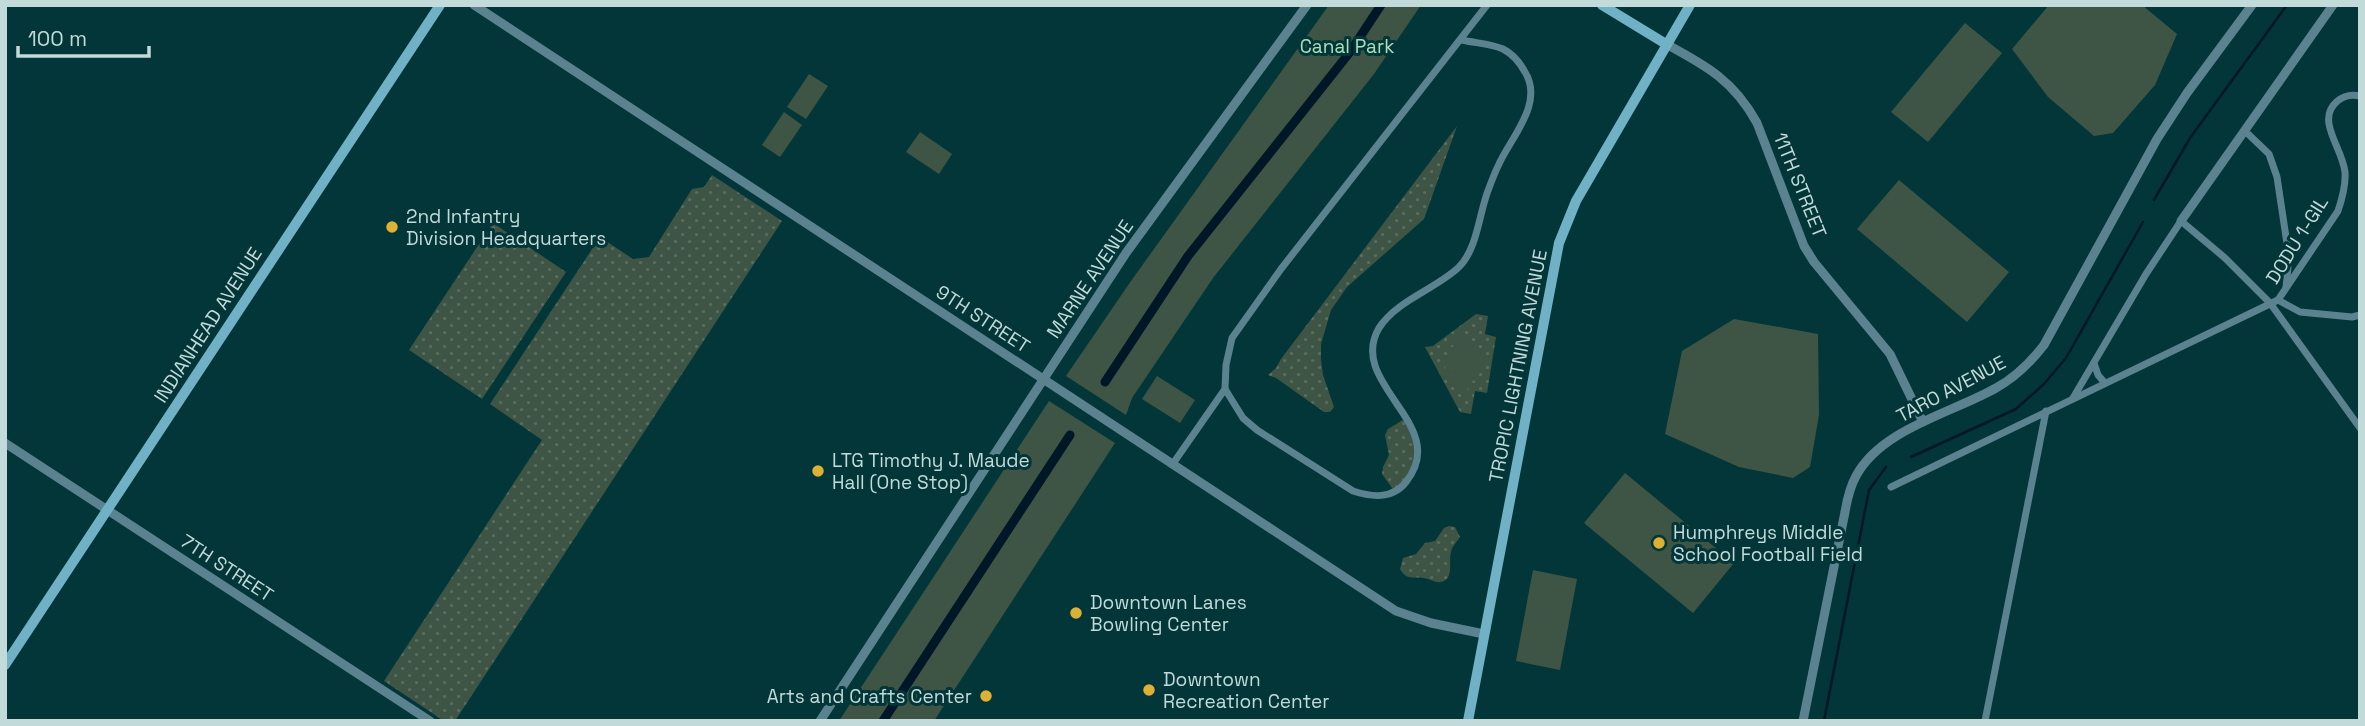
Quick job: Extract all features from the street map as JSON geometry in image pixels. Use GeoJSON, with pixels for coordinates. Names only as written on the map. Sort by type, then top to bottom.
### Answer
{"type":"FeatureCollection","features":[{"type":"Feature","properties":{"kind":"main road","name":"INDIANHEAD AVENUE"},"geometry":{"type":"LineString","coordinates":[[5,665],[440,5]]}},
{"type":"Feature","properties":{"kind":"main road","name":"11TH STREET"},"geometry":{"type":"LineString","coordinates":[[1602,5],[1666,44]]}},
{"type":"Feature","properties":{"kind":"main road","name":"TROPIC LIGHTNING AVENUE"},"geometry":{"type":"LineString","coordinates":[[1468,721],[1559,243],[1576,201],[1690,5]]}},
{"type":"Feature","properties":{"kind":"street","name":"9TH STREET"},"geometry":{"type":"LineString","coordinates":[[474,5],[1396,611],[1431,623],[1484,634]]}},
{"type":"Feature","properties":{"kind":"street","name":"MARNE AVENUE"},"geometry":{"type":"LineString","coordinates":[[820,721],[1126,253],[1307,5]]}},
{"type":"Feature","properties":{"kind":"street"},"geometry":{"type":"LineString","coordinates":[[1172,465],[1225,389],[1226,365],[1232,338],[1282,269],[1487,5]]}},
{"type":"Feature","properties":{"kind":"street","name":"TARO AVENUE"},"geometry":{"type":"LineString","coordinates":[[1803,721],[1849,490],[1856,474],[1879,448],[1923,422],[1996,389],[2029,365],[2044,345],[2157,139],[2187,93],[2252,5]]}},
{"type":"Feature","properties":{"kind":"street"},"geometry":{"type":"LineString","coordinates":[[2072,399],[2180,221],[2333,5]]}},
{"type":"Feature","properties":{"kind":"street"},"geometry":{"type":"LineString","coordinates":[[1225,389],[1243,418],[1256,430],[1353,491],[1369,496],[1383,496],[1395,492],[1412,474],[1419,455],[1418,444],[1406,418],[1378,374],[1374,360],[1374,341],[1379,328],[1391,314],[1459,267],[1468,255],[1483,202],[1499,163],[1530,105],[1529,78],[1519,61],[1503,49],[1462,40]]}},
{"type":"Feature","properties":{"kind":"street","name":"11TH STREET"},"geometry":{"type":"LineString","coordinates":[[1666,44],[1718,75],[1748,107],[1757,123],[1804,246],[1814,262],[1890,354],[1923,422]]}},
{"type":"Feature","properties":{"kind":"street","name":"DODU 1-GIL"},"geometry":{"type":"LineString","coordinates":[[2360,96],[2350,94],[2338,99],[2328,122],[2345,173],[2338,211],[2274,302],[2301,312],[2353,317],[2360,315]]}},
{"type":"Feature","properties":{"kind":"street"},"geometry":{"type":"LineString","coordinates":[[2245,131],[2269,154],[2277,177],[2289,257],[2286,287]]}},
{"type":"Feature","properties":{"kind":"street"},"geometry":{"type":"LineString","coordinates":[[2180,221],[2274,302],[2360,428]]}},
{"type":"Feature","properties":{"kind":"street"},"geometry":{"type":"LineString","coordinates":[[1892,487],[2274,302]]}},
{"type":"Feature","properties":{"kind":"street"},"geometry":{"type":"LineString","coordinates":[[2094,362],[2098,375],[2105,383]]}},
{"type":"Feature","properties":{"kind":"street"},"geometry":{"type":"LineString","coordinates":[[1985,721],[2046,411]]}},
{"type":"Feature","properties":{"kind":"street","name":"7TH STREET"},"geometry":{"type":"LineString","coordinates":[[5,443],[430,721]]}},
{"type":"Feature","properties":{"kind":"green space","name":"Canal Park"},"geometry":{"type":"Polygon","coordinates":[[[1329,5],[1421,5],[1374,74],[1213,278],[1132,398],[1126,415],[1066,376],[1329,5]]]}},
{"type":"Feature","properties":{"kind":"green space"},"geometry":{"type":"Polygon","coordinates":[[[2049,5],[2142,5],[2177,34],[2155,85],[2113,133],[2094,136],[2048,97],[2012,49],[2049,5]]]}},
{"type":"Feature","properties":{"kind":"green space"},"geometry":{"type":"Polygon","coordinates":[[[1965,23],[2002,53],[1928,142],[1891,112],[1965,23]]]}},
{"type":"Feature","properties":{"kind":"green space"},"geometry":{"type":"Polygon","coordinates":[[[809,74],[828,86],[806,119],[787,107],[809,74]]]}},
{"type":"Feature","properties":{"kind":"green space"},"geometry":{"type":"Polygon","coordinates":[[[784,112],[802,125],[780,157],[762,145],[784,112]]]}},
{"type":"Feature","properties":{"kind":"green space"},"geometry":{"type":"Polygon","coordinates":[[[1457,126],[1424,219],[1347,287],[1331,310],[1321,344],[1321,359],[1323,375],[1334,407],[1330,412],[1324,412],[1268,375],[1276,368],[1457,126]]]}},
{"type":"Feature","properties":{"kind":"green space"},"geometry":{"type":"Polygon","coordinates":[[[920,132],[952,154],[939,174],[906,152],[920,132]]]}},
{"type":"Feature","properties":{"kind":"green space"},"geometry":{"type":"Polygon","coordinates":[[[712,175],[782,221],[455,721],[444,721],[384,681],[542,440],[490,404],[600,237],[633,259],[649,257],[692,189],[704,187],[712,175]]]}},
{"type":"Feature","properties":{"kind":"green space"},"geometry":{"type":"Polygon","coordinates":[[[1899,180],[2009,272],[1967,322],[1857,229],[1899,180]]]}},
{"type":"Feature","properties":{"kind":"green space"},"geometry":{"type":"Polygon","coordinates":[[[493,223],[566,272],[482,399],[409,350],[493,223]]]}},
{"type":"Feature","properties":{"kind":"green space"},"geometry":{"type":"Polygon","coordinates":[[[1476,314],[1488,316],[1485,334],[1496,337],[1487,393],[1475,391],[1471,414],[1460,412],[1425,347],[1433,346],[1476,314]]]}},
{"type":"Feature","properties":{"kind":"green space"},"geometry":{"type":"Polygon","coordinates":[[[1734,319],[1818,334],[1819,415],[1810,467],[1793,478],[1739,467],[1665,434],[1682,351],[1734,319]]]}},
{"type":"Feature","properties":{"kind":"green space"},"geometry":{"type":"Polygon","coordinates":[[[1462,331],[1467,336],[1466,343],[1479,350],[1484,365],[1477,379],[1469,383],[1466,394],[1462,395],[1456,389],[1457,380],[1445,370],[1445,359],[1456,344],[1453,339],[1455,333],[1462,331]]]}},
{"type":"Feature","properties":{"kind":"green space"},"geometry":{"type":"Polygon","coordinates":[[[1157,376],[1195,400],[1180,423],[1142,399],[1157,376]]]}},
{"type":"Feature","properties":{"kind":"green space"},"geometry":{"type":"Polygon","coordinates":[[[1049,401],[1115,443],[934,721],[839,721],[1049,401]]]}},
{"type":"Feature","properties":{"kind":"green space"},"geometry":{"type":"Polygon","coordinates":[[[1406,418],[1415,435],[1417,465],[1395,492],[1382,474],[1389,455],[1385,435],[1388,429],[1406,418]]]}},
{"type":"Feature","properties":{"kind":"green space","name":"Humphreys Middle School Football Field"},"geometry":{"type":"Polygon","coordinates":[[[1625,473],[1734,563],[1693,613],[1584,523],[1625,473]]]}},
{"type":"Feature","properties":{"kind":"green space"},"geometry":{"type":"Polygon","coordinates":[[[1455,527],[1460,537],[1450,556],[1448,577],[1439,582],[1405,575],[1400,569],[1403,558],[1416,554],[1425,543],[1435,541],[1444,528],[1455,527]]]}},
{"type":"Feature","properties":{"kind":"green space"},"geometry":{"type":"Polygon","coordinates":[[[1533,570],[1577,579],[1560,670],[1516,661],[1533,570]]]}},
{"type":"Feature","properties":{"kind":"waterway"},"geometry":{"type":"LineString","coordinates":[[1105,382],[1188,256],[1350,52],[1381,5]]}},
{"type":"Feature","properties":{"kind":"waterway"},"geometry":{"type":"LineString","coordinates":[[2154,200],[2190,138],[2287,5]]}},
{"type":"Feature","properties":{"kind":"waterway"},"geometry":{"type":"LineString","coordinates":[[1911,457],[2016,409],[2044,384],[2066,358],[2143,222]]}},
{"type":"Feature","properties":{"kind":"waterway"},"geometry":{"type":"LineString","coordinates":[[883,721],[1070,435]]}},
{"type":"Feature","properties":{"kind":"waterway"},"geometry":{"type":"LineString","coordinates":[[1824,721],[1869,490],[1886,467]]}},
{"type":"Feature","properties":{"kind":"place","name":"2nd Infantry Division Headquarters"},"geometry":{"type":"Point","coordinates":[392,227]}},
{"type":"Feature","properties":{"kind":"place","name":"LTG Timothy J. Maude Hall (One Stop)"},"geometry":{"type":"Point","coordinates":[818,471]}},
{"type":"Feature","properties":{"kind":"place","name":"Humphreys Middle School Football Field"},"geometry":{"type":"Point","coordinates":[1659,543]}},
{"type":"Feature","properties":{"kind":"place","name":"Downtown Lanes Bowling Center"},"geometry":{"type":"Point","coordinates":[1076,613]}},
{"type":"Feature","properties":{"kind":"place","name":"Downtown Recreation Center"},"geometry":{"type":"Point","coordinates":[1149,690]}},
{"type":"Feature","properties":{"kind":"place","name":"Arts and Crafts Center"},"geometry":{"type":"Point","coordinates":[986,696]}}]}
